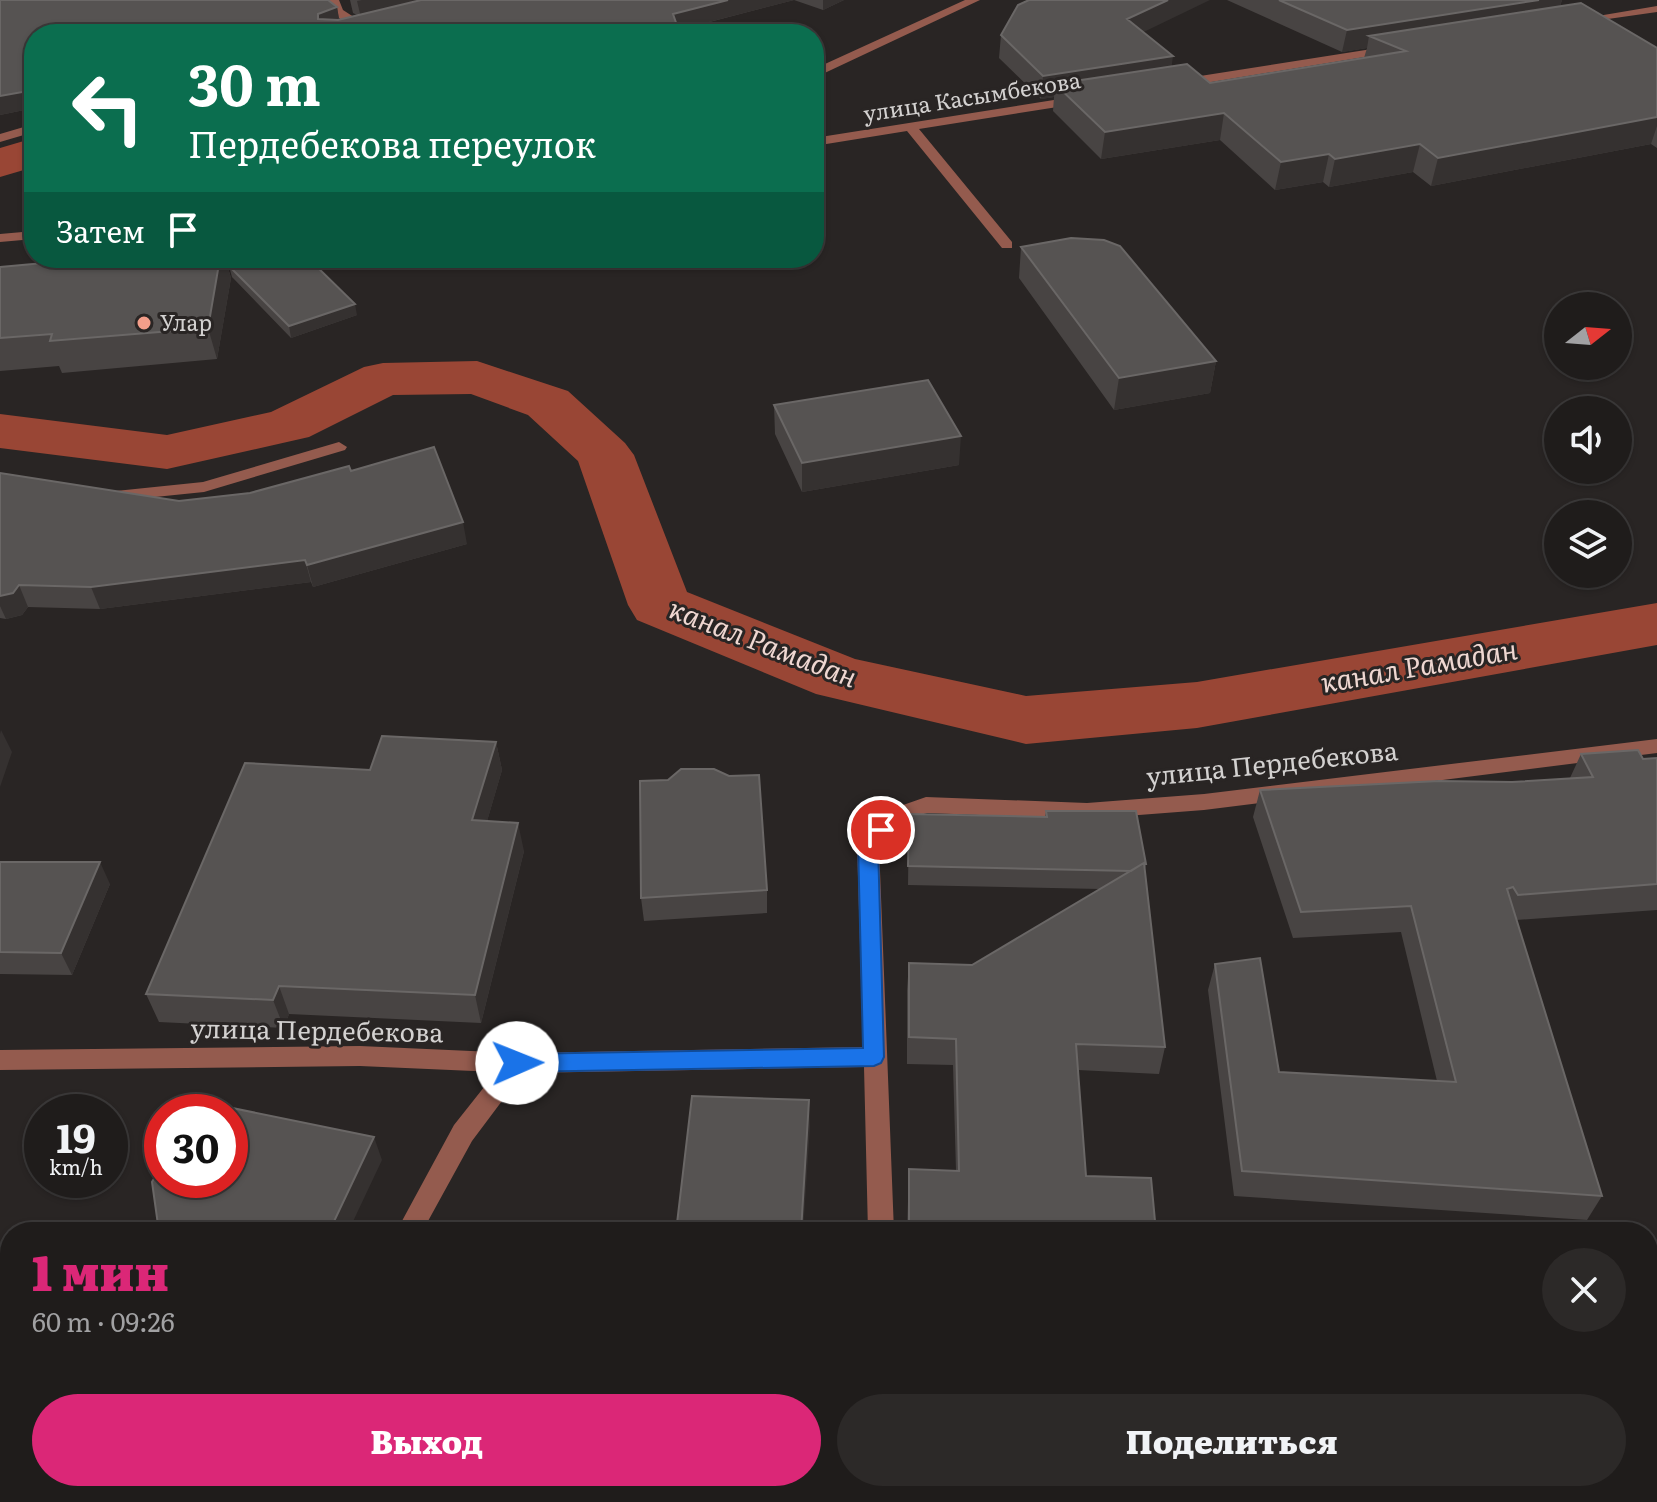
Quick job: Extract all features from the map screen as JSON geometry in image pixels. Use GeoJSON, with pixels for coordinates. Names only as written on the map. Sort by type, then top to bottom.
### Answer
{"type":"FeatureCollection","features":[{"type":"Feature","properties":{"kind":"street"},"geometry":{"type":"LineString","coordinates":[[333,0],[334,7],[342,16],[365,23],[362,24]]}},
{"type":"Feature","properties":{"kind":"street"},"geometry":{"type":"LineString","coordinates":[[824,69],[974,0]]}},
{"type":"Feature","properties":{"kind":"street"},"geometry":{"type":"LineString","coordinates":[[1577,18],[1657,9]]}},
{"type":"Feature","properties":{"kind":"street"},"geometry":{"type":"LineString","coordinates":[[1162,87],[1398,49]]}},
{"type":"Feature","properties":{"kind":"street","name":"улица Касымбекова"},"geometry":{"type":"LineString","coordinates":[[824,140],[1099,97]]}},
{"type":"Feature","properties":{"kind":"street"},"geometry":{"type":"LineString","coordinates":[[910,127],[1007,245]]}},
{"type":"Feature","properties":{"kind":"street"},"geometry":{"type":"LineString","coordinates":[[0,138],[24,131]]}},
{"type":"Feature","properties":{"kind":"street"},"geometry":{"type":"LineString","coordinates":[[0,238],[24,236]]}},
{"type":"Feature","properties":{"kind":"street"},"geometry":{"type":"LineString","coordinates":[[87,495],[102,497],[204,487],[339,447]]}},
{"type":"Feature","properties":{"kind":"street","name":"улица Пердебекова"},"geometry":{"type":"LineString","coordinates":[[0,1060],[360,1056],[517,1063],[874,1057],[868,843],[893,816],[926,805],[1087,811],[1204,802],[1657,746]]}},
{"type":"Feature","properties":{"kind":"street"},"geometry":{"type":"LineString","coordinates":[[874,1057],[881,1222]]}},
{"type":"Feature","properties":{"kind":"street"},"geometry":{"type":"LineString","coordinates":[[414,1222],[463,1133],[517,1063]]}},
{"type":"Feature","properties":{"kind":"building"},"geometry":{"type":"Polygon","coordinates":[[[0,0],[328,0],[337,7],[318,14],[318,19],[338,20],[421,0],[728,0],[673,14],[676,24],[24,24],[24,92],[0,96],[0,0]]]}},
{"type":"Feature","properties":{"kind":"building"},"geometry":{"type":"Polygon","coordinates":[[[1029,0],[1168,0],[1127,19],[1173,56],[1043,76],[1001,35],[1018,5],[1029,0]]]}},
{"type":"Feature","properties":{"kind":"building"},"geometry":{"type":"Polygon","coordinates":[[[1279,0],[1539,0],[1347,30],[1279,0]]]}},
{"type":"Feature","properties":{"kind":"building"},"geometry":{"type":"Polygon","coordinates":[[[1581,3],[1657,48],[1657,117],[1438,158],[1420,144],[1335,159],[1329,154],[1281,162],[1224,113],[1105,132],[1055,84],[1187,64],[1210,83],[1406,51],[1369,36],[1581,3]]]}},
{"type":"Feature","properties":{"kind":"building"},"geometry":{"type":"Polygon","coordinates":[[[1071,238],[1104,240],[1120,246],[1216,361],[1119,378],[1021,247],[1071,238]]]}},
{"type":"Feature","properties":{"kind":"building"},"geometry":{"type":"Polygon","coordinates":[[[0,267],[218,268],[208,328],[50,341],[52,334],[0,338],[0,267]]]}},
{"type":"Feature","properties":{"kind":"building"},"geometry":{"type":"Polygon","coordinates":[[[231,268],[318,268],[355,304],[289,326],[231,268]]]}},
{"type":"Feature","properties":{"kind":"building"},"geometry":{"type":"Polygon","coordinates":[[[928,380],[961,436],[802,463],[774,405],[928,380]]]}},
{"type":"Feature","properties":{"kind":"building"},"geometry":{"type":"Polygon","coordinates":[[[434,447],[463,522],[307,565],[305,560],[91,587],[19,585],[13,593],[0,596],[0,473],[179,501],[250,493],[349,466],[351,471],[434,447]]]}},
{"type":"Feature","properties":{"kind":"building"},"geometry":{"type":"Polygon","coordinates":[[[382,736],[496,742],[472,820],[518,823],[475,995],[279,986],[273,1000],[146,994],[245,763],[370,770],[382,736]]]}},
{"type":"Feature","properties":{"kind":"building"},"geometry":{"type":"Polygon","coordinates":[[[1638,750],[1643,759],[1657,758],[1657,884],[1518,895],[1513,887],[1507,889],[1602,1196],[1242,1171],[1215,964],[1260,958],[1279,1072],[1456,1082],[1411,906],[1301,912],[1260,790],[1593,777],[1581,754],[1638,750]]]}},
{"type":"Feature","properties":{"kind":"building"},"geometry":{"type":"Polygon","coordinates":[[[681,769],[714,769],[729,776],[759,775],[767,890],[641,898],[640,781],[668,780],[681,769]]]}},
{"type":"Feature","properties":{"kind":"building"},"geometry":{"type":"Polygon","coordinates":[[[1046,811],[1136,811],[1146,864],[1131,871],[908,866],[909,814],[1047,817],[1046,811]]]}},
{"type":"Feature","properties":{"kind":"building"},"geometry":{"type":"Polygon","coordinates":[[[0,862],[100,862],[61,953],[0,952],[0,862]]]}},
{"type":"Feature","properties":{"kind":"building"},"geometry":{"type":"Polygon","coordinates":[[[1144,863],[1165,1047],[1076,1044],[1086,1176],[1151,1178],[1155,1222],[909,1222],[909,1169],[959,1171],[956,1039],[909,1037],[909,963],[972,965],[1144,863]]]}},
{"type":"Feature","properties":{"kind":"building"},"geometry":{"type":"Polygon","coordinates":[[[692,1096],[809,1100],[802,1222],[677,1222],[692,1096]]]}},
{"type":"Feature","properties":{"kind":"building"},"geometry":{"type":"Polygon","coordinates":[[[248,1111],[374,1137],[334,1222],[158,1222],[154,1198],[248,1198],[248,1111]]]}},
{"type":"Feature","properties":{"kind":"waterway","name":"канал Рамадан"},"geometry":{"type":"LineString","coordinates":[[0,163],[24,155]]}},
{"type":"Feature","properties":{"kind":"waterway","name":"канал Рамадан"},"geometry":{"type":"LineString","coordinates":[[0,431],[167,452],[289,425],[383,379],[477,377],[548,403],[605,455],[660,605],[840,678],[1026,720],[1197,705],[1657,624]]}},
{"type":"Feature","properties":{"kind":"place","name":"Улар"},"geometry":{"type":"Point","coordinates":[144,323]}},
{"type":"Feature","properties":{"kind":"route"},"geometry":{"type":"LineString","coordinates":[[517,1063],[874,1057],[868,843],[881,830]]}}]}
